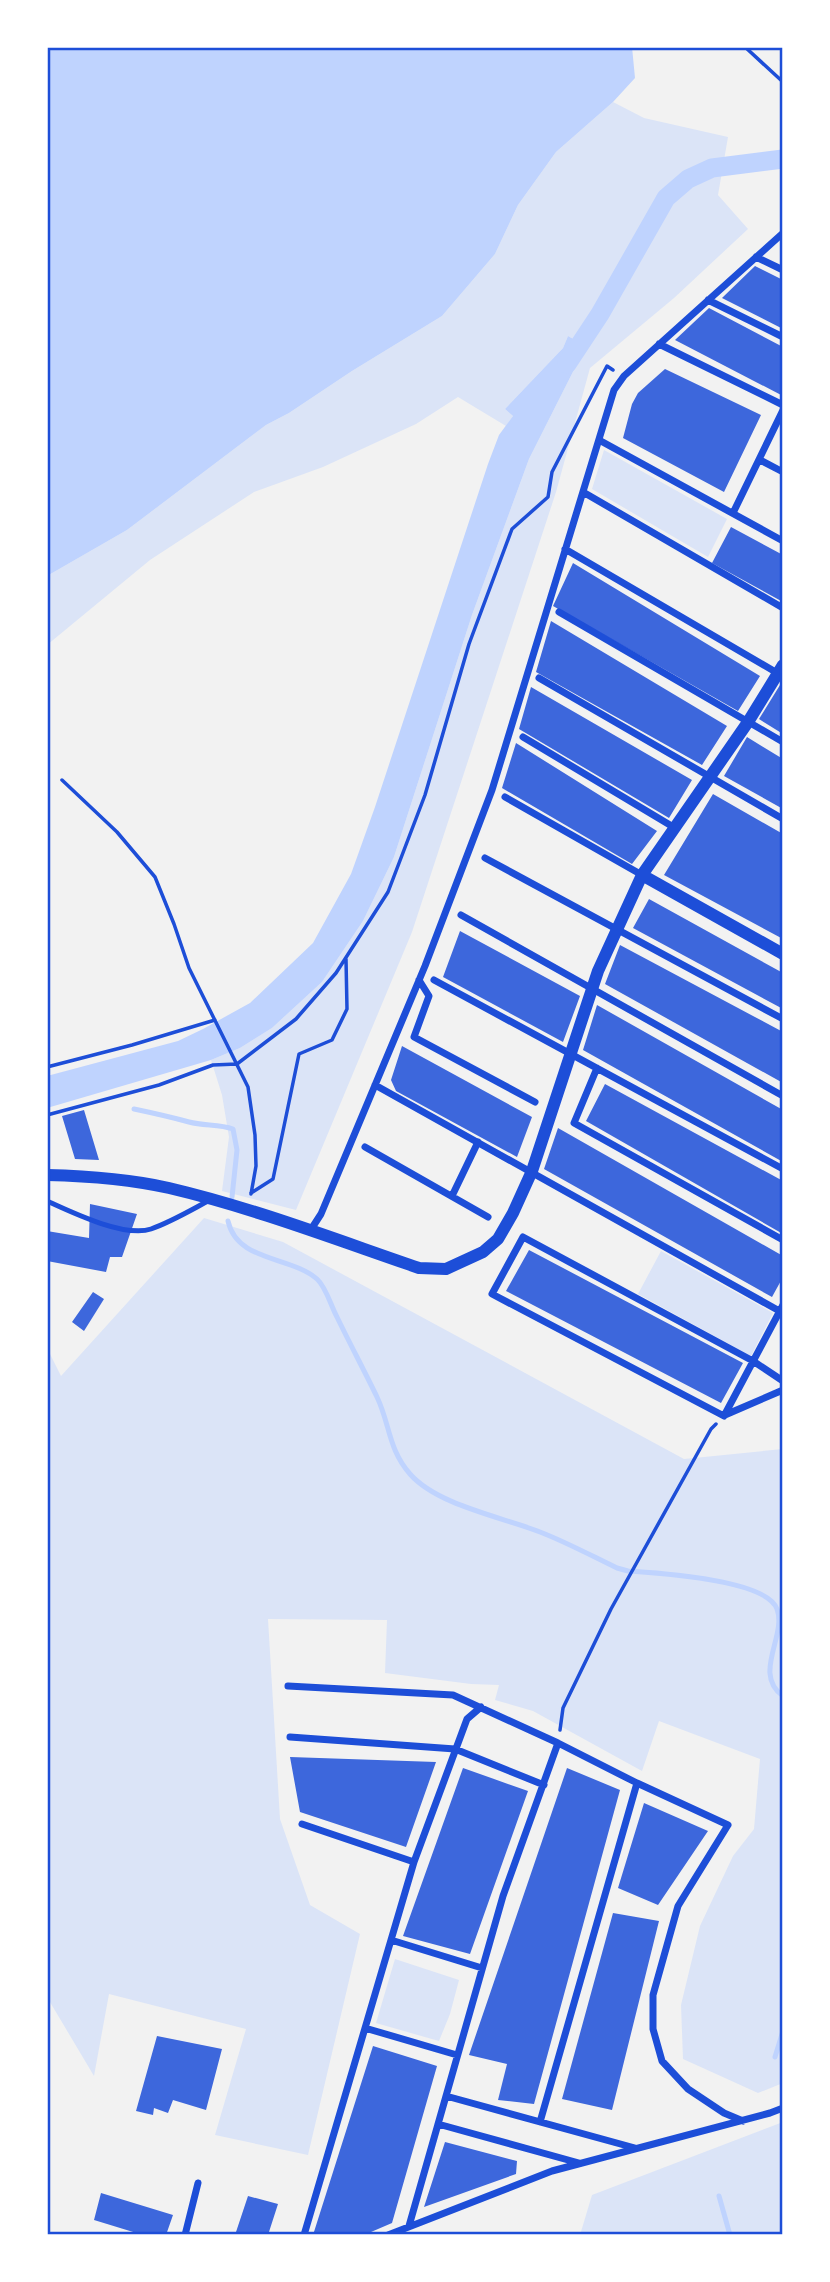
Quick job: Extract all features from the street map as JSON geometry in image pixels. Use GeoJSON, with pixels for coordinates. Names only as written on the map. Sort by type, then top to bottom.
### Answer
{"type":"FeatureCollection","features":[{"type":"Feature","properties":{"kind":"street"},"geometry":{"type":"LineString","coordinates":[[310,1231],[321,1214],[419,980],[492,790],[614,390],[624,376],[783,233]]}},
{"type":"Feature","properties":{"kind":"street"},"geometry":{"type":"LineString","coordinates":[[756,257],[783,270]]}},
{"type":"Feature","properties":{"kind":"street"},"geometry":{"type":"LineString","coordinates":[[708,300],[783,337]]}},
{"type":"Feature","properties":{"kind":"street"},"geometry":{"type":"LineString","coordinates":[[659,344],[783,408],[733,513]]}},
{"type":"Feature","properties":{"kind":"street"},"geometry":{"type":"LineString","coordinates":[[599,440],[783,541]]}},
{"type":"Feature","properties":{"kind":"street"},"geometry":{"type":"LineString","coordinates":[[760,460],[783,472]]}},
{"type":"Feature","properties":{"kind":"street"},"geometry":{"type":"LineString","coordinates":[[583,492],[783,608]]}},
{"type":"Feature","properties":{"kind":"street"},"geometry":{"type":"LineString","coordinates":[[47,1175],[130,1181],[212,1199],[419,1268],[446,1269],[483,1252],[498,1239],[513,1213],[531,1171],[592,989],[642,875],[781,672],[565,549]]}},
{"type":"Feature","properties":{"kind":"street"},"geometry":{"type":"LineString","coordinates":[[559,612],[783,742]]}},
{"type":"Feature","properties":{"kind":"street"},"geometry":{"type":"LineString","coordinates":[[539,678],[783,819]]}},
{"type":"Feature","properties":{"kind":"street"},"geometry":{"type":"LineString","coordinates":[[523,737],[675,828]]}},
{"type":"Feature","properties":{"kind":"street"},"geometry":{"type":"LineString","coordinates":[[505,796],[783,954]]}},
{"type":"Feature","properties":{"kind":"street"},"geometry":{"type":"LineString","coordinates":[[485,858],[783,1019]]}},
{"type":"Feature","properties":{"kind":"street"},"geometry":{"type":"LineString","coordinates":[[461,915],[783,1096]]}},
{"type":"Feature","properties":{"kind":"street"},"geometry":{"type":"LineString","coordinates":[[419,980],[429,996],[414,1037],[535,1102]]}},
{"type":"Feature","properties":{"kind":"street"},"geometry":{"type":"LineString","coordinates":[[434,980],[783,1169]]}},
{"type":"Feature","properties":{"kind":"street"},"geometry":{"type":"LineString","coordinates":[[597,1068],[574,1123],[783,1240]]}},
{"type":"Feature","properties":{"kind":"street"},"geometry":{"type":"LineString","coordinates":[[375,1085],[782,1309],[724,1416]]}},
{"type":"Feature","properties":{"kind":"street"},"geometry":{"type":"LineString","coordinates":[[452,1196],[478,1142]]}},
{"type":"Feature","properties":{"kind":"street"},"geometry":{"type":"LineString","coordinates":[[365,1147],[488,1217]]}},
{"type":"Feature","properties":{"kind":"street"},"geometry":{"type":"LineString","coordinates":[[724,1416],[492,1294],[523,1237],[753,1361],[783,1381]]}},
{"type":"Feature","properties":{"kind":"street"},"geometry":{"type":"LineString","coordinates":[[724,1416],[783,1390]]}},
{"type":"Feature","properties":{"kind":"street"},"geometry":{"type":"LineString","coordinates":[[288,1686],[453,1695],[728,1825],[678,1906],[653,1995],[653,2029],[662,2061],[688,2089],[724,2113],[743,2120]]}},
{"type":"Feature","properties":{"kind":"street"},"geometry":{"type":"LineString","coordinates":[[303,2235],[414,1862],[467,1719],[481,1707]]}},
{"type":"Feature","properties":{"kind":"street"},"geometry":{"type":"LineString","coordinates":[[290,1737],[455,1749],[544,1785]]}},
{"type":"Feature","properties":{"kind":"street"},"geometry":{"type":"LineString","coordinates":[[410,2226],[503,1896],[558,1743]]}},
{"type":"Feature","properties":{"kind":"street"},"geometry":{"type":"LineString","coordinates":[[540,2122],[637,1783]]}},
{"type":"Feature","properties":{"kind":"street"},"geometry":{"type":"LineString","coordinates":[[302,1824],[414,1862]]}},
{"type":"Feature","properties":{"kind":"street"},"geometry":{"type":"LineString","coordinates":[[391,1940],[482,1968]]}},
{"type":"Feature","properties":{"kind":"street"},"geometry":{"type":"LineString","coordinates":[[365,2028],[457,2055]]}},
{"type":"Feature","properties":{"kind":"street"},"geometry":{"type":"LineString","coordinates":[[446,2096],[636,2148]]}},
{"type":"Feature","properties":{"kind":"street"},"geometry":{"type":"LineString","coordinates":[[388,2235],[481,2197],[580,2163],[783,2108]]}},
{"type":"Feature","properties":{"kind":"street"},"geometry":{"type":"LineString","coordinates":[[438,2124],[580,2163]]}},
{"type":"Feature","properties":{"kind":"street"},"geometry":{"type":"LineString","coordinates":[[185,2235],[198,2183]]}},
{"type":"Feature","properties":{"kind":"lane"},"geometry":{"type":"LineString","coordinates":[[47,1201],[78,1216],[122,1229],[149,1230],[212,1199]]}},
{"type":"Feature","properties":{"kind":"path"},"geometry":{"type":"LineString","coordinates":[[745,47],[782,82]]}},
{"type":"Feature","properties":{"kind":"path"},"geometry":{"type":"LineString","coordinates":[[47,1115],[159,1085],[213,1065],[237,1064],[296,1019],[336,973],[388,892],[425,795],[469,644],[512,529],[548,497],[552,472],[607,366],[624,376]]}},
{"type":"Feature","properties":{"kind":"path"},"geometry":{"type":"LineString","coordinates":[[62,780],[117,832],[155,877],[189,968],[248,1087],[255,1135],[256,1166],[247,1210]]}},
{"type":"Feature","properties":{"kind":"path"},"geometry":{"type":"LineString","coordinates":[[251,1193],[273,1179],[299,1054],[332,1040],[347,1009],[346,957]]}},
{"type":"Feature","properties":{"kind":"path"},"geometry":{"type":"LineString","coordinates":[[47,1067],[215,1020]]}},
{"type":"Feature","properties":{"kind":"path"},"geometry":{"type":"LineString","coordinates":[[558,1743],[563,1708],[611,1609],[711,1429],[724,1416]]}},
{"type":"Feature","properties":{"kind":"shaded area"},"geometry":{"type":"Polygon","coordinates":[[[613,102],[644,118],[728,137],[718,195],[748,229],[674,298],[590,368],[556,492],[412,932],[296,1210],[222,1191],[229,1137],[222,1095],[211,1060],[240,1048],[272,1028],[322,982],[363,921],[394,857],[472,615],[529,459],[586,346],[568,336],[563,348],[505,409],[513,416],[506,426],[458,397],[416,424],[323,467],[254,492],[150,560],[47,645],[47,576],[127,530],[266,425],[442,316],[495,254],[518,205],[556,152],[613,102]]]}},
{"type":"Feature","properties":{"kind":"shaded area"},"geometry":{"type":"Polygon","coordinates":[[[604,450],[727,519],[708,557],[592,489],[604,450]]]}},
{"type":"Feature","properties":{"kind":"shaded area"},"geometry":{"type":"Polygon","coordinates":[[[204,1218],[283,1242],[684,1459],[783,1449],[783,2083],[758,2093],[683,2059],[681,2005],[700,1926],[733,1856],[754,1829],[760,1759],[659,1721],[642,1771],[533,1711],[495,1700],[499,1685],[385,1673],[387,1620],[268,1619],[280,1819],[310,1905],[360,1934],[308,2155],[215,2135],[246,2029],[109,1994],[94,2076],[47,1997],[47,1348],[61,1376],[204,1218]]]}},
{"type":"Feature","properties":{"kind":"shaded area"},"geometry":{"type":"Polygon","coordinates":[[[661,1251],[773,1313],[751,1356],[638,1294],[661,1251]]]}},
{"type":"Feature","properties":{"kind":"shaded area"},"geometry":{"type":"Polygon","coordinates":[[[395,1959],[459,1980],[439,2041],[376,2023],[395,1959]]]}},
{"type":"Feature","properties":{"kind":"shaded area"},"geometry":{"type":"Polygon","coordinates":[[[783,2122],[783,2235],[580,2235],[592,2195],[783,2122]]]}},
{"type":"Feature","properties":{"kind":"water"},"geometry":{"type":"Polygon","coordinates":[[[47,47],[632,47],[635,78],[613,102],[556,152],[518,205],[495,254],[442,316],[266,425],[127,530],[47,576],[47,47]]]}},
{"type":"Feature","properties":{"kind":"water"},"geometry":{"type":"Polygon","coordinates":[[[568,336],[586,346],[529,459],[472,615],[394,857],[363,921],[322,982],[272,1028],[240,1048],[211,1060],[47,1108],[47,1076],[178,1041],[203,1029],[250,1003],[313,943],[351,874],[488,464],[499,435],[513,416],[505,409],[563,348],[568,336]]]}},
{"type":"Feature","properties":{"kind":"building"},"geometry":{"type":"Polygon","coordinates":[[[755,266],[783,280],[783,329],[722,298],[755,266]]]}},
{"type":"Feature","properties":{"kind":"building"},"geometry":{"type":"Polygon","coordinates":[[[709,308],[783,347],[783,396],[675,340],[709,308]]]}},
{"type":"Feature","properties":{"kind":"building"},"geometry":{"type":"Polygon","coordinates":[[[665,369],[761,415],[724,492],[623,438],[632,404],[638,393],[665,369]]]}},
{"type":"Feature","properties":{"kind":"building"},"geometry":{"type":"Polygon","coordinates":[[[731,527],[783,555],[783,602],[712,563],[731,527]]]}},
{"type":"Feature","properties":{"kind":"building"},"geometry":{"type":"Polygon","coordinates":[[[573,563],[760,676],[738,711],[553,606],[573,563]]]}},
{"type":"Feature","properties":{"kind":"building"},"geometry":{"type":"Polygon","coordinates":[[[551,621],[727,726],[702,765],[536,672],[551,621]]]}},
{"type":"Feature","properties":{"kind":"building"},"geometry":{"type":"Polygon","coordinates":[[[780,685],[783,686],[783,734],[759,719],[780,685]]]}},
{"type":"Feature","properties":{"kind":"building"},"geometry":{"type":"Polygon","coordinates":[[[531,687],[692,780],[669,818],[519,729],[531,687]]]}},
{"type":"Feature","properties":{"kind":"building"},"geometry":{"type":"Polygon","coordinates":[[[747,737],[783,759],[783,809],[724,776],[747,737]]]}},
{"type":"Feature","properties":{"kind":"building"},"geometry":{"type":"Polygon","coordinates":[[[516,743],[657,831],[632,864],[502,788],[516,743]]]}},
{"type":"Feature","properties":{"kind":"building"},"geometry":{"type":"Polygon","coordinates":[[[713,794],[783,834],[783,939],[664,875],[713,794]]]}},
{"type":"Feature","properties":{"kind":"building"},"geometry":{"type":"Polygon","coordinates":[[[649,899],[783,973],[783,1009],[633,928],[649,899]]]}},
{"type":"Feature","properties":{"kind":"building"},"geometry":{"type":"Polygon","coordinates":[[[460,931],[580,996],[563,1042],[443,977],[460,931]]]}},
{"type":"Feature","properties":{"kind":"building"},"geometry":{"type":"Polygon","coordinates":[[[620,945],[783,1032],[783,1083],[605,984],[620,945]]]}},
{"type":"Feature","properties":{"kind":"building"},"geometry":{"type":"Polygon","coordinates":[[[597,1005],[783,1110],[783,1162],[583,1050],[597,1005]]]}},
{"type":"Feature","properties":{"kind":"building"},"geometry":{"type":"Polygon","coordinates":[[[402,1046],[532,1117],[517,1157],[396,1091],[391,1080],[402,1046]]]}},
{"type":"Feature","properties":{"kind":"building"},"geometry":{"type":"Polygon","coordinates":[[[605,1084],[783,1181],[783,1234],[586,1121],[605,1084]]]}},
{"type":"Feature","properties":{"kind":"building"},"geometry":{"type":"Polygon","coordinates":[[[84,1110],[99,1160],[75,1159],[62,1116],[84,1110]]]}},
{"type":"Feature","properties":{"kind":"building"},"geometry":{"type":"Polygon","coordinates":[[[558,1128],[783,1256],[783,1277],[772,1297],[544,1169],[558,1128]]]}},
{"type":"Feature","properties":{"kind":"building"},"geometry":{"type":"Polygon","coordinates":[[[90,1204],[137,1214],[122,1257],[110,1257],[106,1272],[47,1261],[47,1231],[89,1238],[90,1204]]]}},
{"type":"Feature","properties":{"kind":"building"},"geometry":{"type":"Polygon","coordinates":[[[529,1250],[743,1363],[721,1403],[506,1291],[529,1250]]]}},
{"type":"Feature","properties":{"kind":"building"},"geometry":{"type":"Polygon","coordinates":[[[93,1292],[104,1299],[84,1331],[72,1322],[93,1292]]]}},
{"type":"Feature","properties":{"kind":"building"},"geometry":{"type":"Polygon","coordinates":[[[290,1757],[436,1762],[406,1847],[300,1812],[290,1757]]]}},
{"type":"Feature","properties":{"kind":"building"},"geometry":{"type":"Polygon","coordinates":[[[463,1768],[528,1791],[470,1954],[403,1936],[463,1768]]]}},
{"type":"Feature","properties":{"kind":"building"},"geometry":{"type":"Polygon","coordinates":[[[567,1768],[620,1790],[534,2104],[498,2100],[507,2064],[469,2055],[567,1768]]]}},
{"type":"Feature","properties":{"kind":"building"},"geometry":{"type":"Polygon","coordinates":[[[644,1803],[708,1831],[658,1905],[618,1888],[644,1803]]]}},
{"type":"Feature","properties":{"kind":"building"},"geometry":{"type":"Polygon","coordinates":[[[613,1913],[659,1921],[612,2110],[562,2099],[613,1913]]]}},
{"type":"Feature","properties":{"kind":"building"},"geometry":{"type":"Polygon","coordinates":[[[157,2036],[222,2049],[206,2110],[173,2100],[168,2113],[154,2108],[153,2115],[136,2111],[157,2036]]]}},
{"type":"Feature","properties":{"kind":"building"},"geometry":{"type":"Polygon","coordinates":[[[373,2046],[437,2066],[392,2223],[364,2235],[313,2235],[373,2046]]]}},
{"type":"Feature","properties":{"kind":"building"},"geometry":{"type":"Polygon","coordinates":[[[445,2142],[517,2161],[516,2174],[424,2207],[445,2142]]]}},
{"type":"Feature","properties":{"kind":"building"},"geometry":{"type":"Polygon","coordinates":[[[101,2193],[173,2215],[166,2235],[143,2235],[94,2220],[101,2193]]]}},
{"type":"Feature","properties":{"kind":"building"},"geometry":{"type":"Polygon","coordinates":[[[248,2196],[278,2204],[268,2235],[235,2235],[248,2196]]]}},
{"type":"Feature","properties":{"kind":"waterway"},"geometry":{"type":"LineString","coordinates":[[567,364],[600,314],[666,198],[688,179],[712,168],[783,159]]}},
{"type":"Feature","properties":{"kind":"waterway"},"geometry":{"type":"LineString","coordinates":[[134,1109],[233,1129],[237,1150],[232,1197]]}},
{"type":"Feature","properties":{"kind":"waterway"},"geometry":{"type":"LineString","coordinates":[[228,1221],[233,1234],[242,1244],[266,1257],[306,1272],[320,1282],[377,1397],[397,1455],[410,1474],[422,1485],[453,1502],[540,1532],[617,1568],[732,1584],[769,1599],[777,1609],[779,1620],[770,1677],[774,1687],[783,1696]]}},
{"type":"Feature","properties":{"kind":"waterway"},"geometry":{"type":"LineString","coordinates":[[775,2057],[783,2031]]}},
{"type":"Feature","properties":{"kind":"waterway"},"geometry":{"type":"LineString","coordinates":[[719,2196],[730,2235]]}}]}
